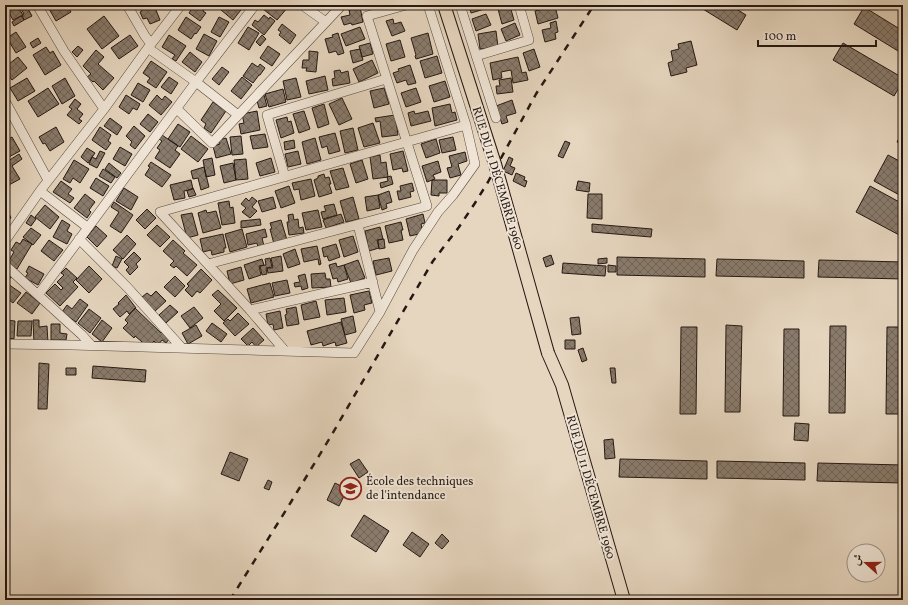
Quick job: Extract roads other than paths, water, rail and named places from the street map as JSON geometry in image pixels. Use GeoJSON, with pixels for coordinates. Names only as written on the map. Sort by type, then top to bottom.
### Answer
{"type":"FeatureCollection","features":[{"type":"Feature","properties":{"kind":"main road","name":"RUE DU 11 DÉCEMBRE 1960"},"geometry":{"type":"LineString","coordinates":[[444,6],[495,164],[548,353],[555,387],[619,600]]}},
{"type":"Feature","properties":{"kind":"main road","name":"RUE DU 11 DÉCEMBRE 1960"},"geometry":{"type":"LineString","coordinates":[[548,353],[562,385],[624,600]]}},
{"type":"Feature","properties":{"kind":"street"},"geometry":{"type":"LineString","coordinates":[[37,5],[64,51],[104,109]]}},
{"type":"Feature","properties":{"kind":"street"},"geometry":{"type":"LineString","coordinates":[[127,5],[145,36],[149,46],[238,115]]}},
{"type":"Feature","properties":{"kind":"street"},"geometry":{"type":"LineString","coordinates":[[5,241],[48,180],[104,109],[149,46],[181,5]]}},
{"type":"Feature","properties":{"kind":"street"},"geometry":{"type":"LineString","coordinates":[[38,295],[255,5]]}},
{"type":"Feature","properties":{"kind":"street"},"geometry":{"type":"LineString","coordinates":[[302,5],[326,22]]}},
{"type":"Feature","properties":{"kind":"street"},"geometry":{"type":"LineString","coordinates":[[177,109],[212,143],[342,5]]}},
{"type":"Feature","properties":{"kind":"street"},"geometry":{"type":"LineString","coordinates":[[208,264],[427,206],[367,16],[406,5]]}},
{"type":"Feature","properties":{"kind":"street"},"geometry":{"type":"LineString","coordinates":[[5,344],[354,353],[380,312],[413,250],[438,212],[453,195],[475,164],[466,125],[428,5]]}},
{"type":"Feature","properties":{"kind":"street"},"geometry":{"type":"LineString","coordinates":[[460,5],[496,118]]}},
{"type":"Feature","properties":{"kind":"street"},"geometry":{"type":"LineString","coordinates":[[476,56],[529,40],[519,5]]}},
{"type":"Feature","properties":{"kind":"street"},"geometry":{"type":"LineString","coordinates":[[285,178],[267,115],[386,79]]}},
{"type":"Feature","properties":{"kind":"street"},"geometry":{"type":"LineString","coordinates":[[5,101],[48,180]]}},
{"type":"Feature","properties":{"kind":"street"},"geometry":{"type":"LineString","coordinates":[[285,351],[250,310],[160,212],[285,178],[466,125]]}},
{"type":"Feature","properties":{"kind":"street"},"geometry":{"type":"LineString","coordinates":[[40,191],[88,228]]}},
{"type":"Feature","properties":{"kind":"street"},"geometry":{"type":"LineString","coordinates":[[358,225],[380,312]]}},
{"type":"Feature","properties":{"kind":"street"},"geometry":{"type":"LineString","coordinates":[[79,239],[128,288],[182,348]]}},
{"type":"Feature","properties":{"kind":"street"},"geometry":{"type":"LineString","coordinates":[[5,265],[82,335],[90,345]]}},
{"type":"Feature","properties":{"kind":"street"},"geometry":{"type":"LineString","coordinates":[[250,310],[373,282]]}},
{"type":"Feature","properties":{"kind":"railway"},"geometry":{"type":"LineString","coordinates":[[230,600],[331,436],[433,261],[475,203],[536,94],[594,5]]}},
{"type":"Feature","properties":{"kind":"place","name":"École des techniques de l'intendance"},"geometry":{"type":"Point","coordinates":[351,488]}}]}
